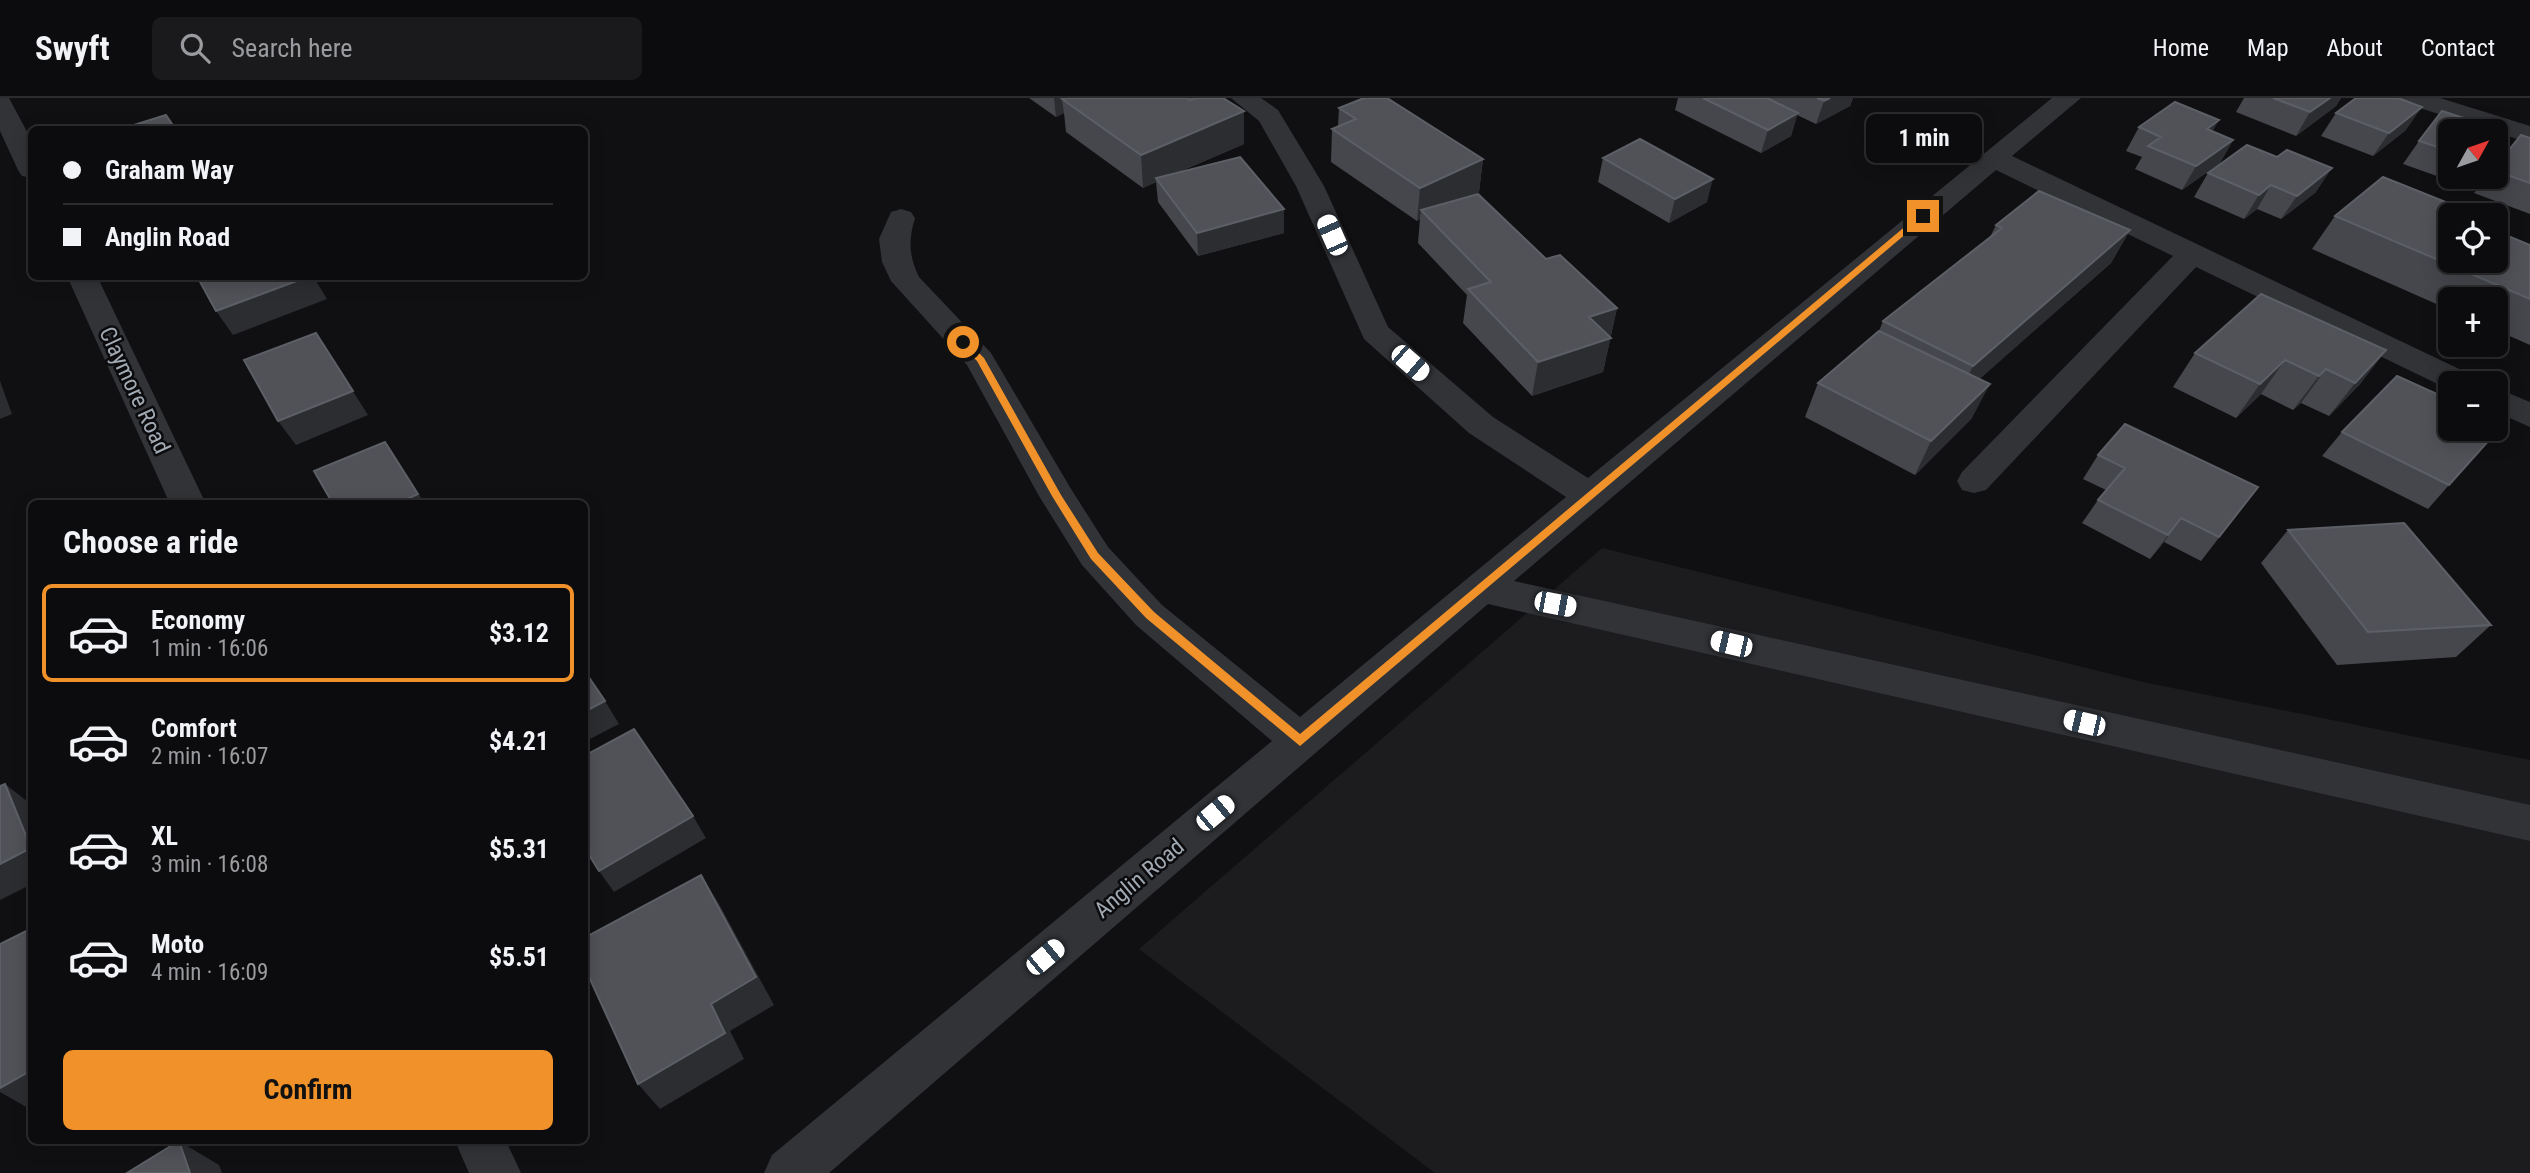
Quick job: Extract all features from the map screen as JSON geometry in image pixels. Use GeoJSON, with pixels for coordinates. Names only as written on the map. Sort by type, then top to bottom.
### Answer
{"type":"FeatureCollection","features":[{"type":"Feature","properties":{"kind":"street"},"geometry":{"type":"LineString","coordinates":[[1244,98],[1269,116],[1310,186],[1375,332],[1481,425],[1590,496]]}},
{"type":"Feature","properties":{"kind":"street","name":"Anglin Road"},"geometry":{"type":"LineString","coordinates":[[790,1173],[1480,588],[2068,98]]}},
{"type":"Feature","properties":{"kind":"street"},"geometry":{"type":"LineString","coordinates":[[2413,98],[2530,135]]}},
{"type":"Feature","properties":{"kind":"street"},"geometry":{"type":"LineString","coordinates":[[0,104],[28,162]]}},
{"type":"Feature","properties":{"kind":"street"},"geometry":{"type":"LineString","coordinates":[[1994,158],[2438,371]]}},
{"type":"Feature","properties":{"kind":"street"},"geometry":{"type":"LineString","coordinates":[[901,218],[894,239],[897,262],[906,281],[980,360],[1057,496],[1095,556],[1150,615],[1300,741]]}},
{"type":"Feature","properties":{"kind":"street"},"geometry":{"type":"LineString","coordinates":[[1974,481],[2192,253]]}},
{"type":"Feature","properties":{"kind":"street","name":"Claymore Road"},"geometry":{"type":"LineString","coordinates":[[84,280],[186,500]]}},
{"type":"Feature","properties":{"kind":"street"},"geometry":{"type":"LineString","coordinates":[[2508,405],[2530,416]]}},
{"type":"Feature","properties":{"kind":"street"},"geometry":{"type":"LineString","coordinates":[[1480,588],[2530,823]]}},
{"type":"Feature","properties":{"kind":"street"},"geometry":{"type":"LineString","coordinates":[[2464,809],[2523,797],[2530,799]]}},
{"type":"Feature","properties":{"kind":"street"},"geometry":{"type":"LineString","coordinates":[[481,1144],[495,1173]]}},
{"type":"Feature","properties":{"kind":"shaded area"},"geometry":{"type":"Polygon","coordinates":[[[1602,548],[2143,682],[2530,760],[2530,1173],[1435,1173],[1139,949],[1602,548]]]}},
{"type":"Feature","properties":{"kind":"building"},"geometry":{"type":"Polygon","coordinates":[[[1223,98],[1244,111],[1141,155],[1062,99],[1223,98]]]}},
{"type":"Feature","properties":{"kind":"building"},"geometry":{"type":"Polygon","coordinates":[[[1364,98],[1387,98],[1483,159],[1420,188],[1332,129],[1356,119],[1339,108],[1364,98]]]}},
{"type":"Feature","properties":{"kind":"building"},"geometry":{"type":"Polygon","coordinates":[[[1703,98],[1767,98],[1798,113],[1768,130],[1703,98]]]}},
{"type":"Feature","properties":{"kind":"building"},"geometry":{"type":"Polygon","coordinates":[[[2273,98],[2330,98],[2310,112],[2273,98]]]}},
{"type":"Feature","properties":{"kind":"building"},"geometry":{"type":"Polygon","coordinates":[[[2356,98],[2398,98],[2422,107],[2389,133],[2336,113],[2356,98]]]}},
{"type":"Feature","properties":{"kind":"building"},"geometry":{"type":"Polygon","coordinates":[[[2175,102],[2219,120],[2207,129],[2233,140],[2196,166],[2148,146],[2161,137],[2139,127],[2175,102]]]}},
{"type":"Feature","properties":{"kind":"building"},"geometry":{"type":"Polygon","coordinates":[[[2442,111],[2467,119],[2438,119],[2438,147],[2419,141],[2442,111]]]}},
{"type":"Feature","properties":{"kind":"building"},"geometry":{"type":"Polygon","coordinates":[[[166,115],[173,126],[131,126],[166,115]]]}},
{"type":"Feature","properties":{"kind":"building"},"geometry":{"type":"Polygon","coordinates":[[[2521,135],[2530,138],[2530,183],[2508,175],[2508,151],[2521,135]]]}},
{"type":"Feature","properties":{"kind":"building"},"geometry":{"type":"Polygon","coordinates":[[[1640,139],[1713,179],[1675,199],[1603,158],[1640,139]]]}},
{"type":"Feature","properties":{"kind":"building"},"geometry":{"type":"Polygon","coordinates":[[[2247,145],[2277,157],[2287,150],[2332,168],[2297,196],[2271,185],[2259,195],[2208,173],[2247,145]]]}},
{"type":"Feature","properties":{"kind":"building"},"geometry":{"type":"Polygon","coordinates":[[[1240,157],[1284,209],[1197,233],[1156,178],[1240,157]]]}},
{"type":"Feature","properties":{"kind":"building"},"geometry":{"type":"Polygon","coordinates":[[[2383,177],[2448,203],[2438,203],[2438,260],[2335,216],[2383,177]]]}},
{"type":"Feature","properties":{"kind":"building"},"geometry":{"type":"Polygon","coordinates":[[[2039,191],[2130,230],[1973,366],[1883,321],[2002,228],[1996,225],[2039,191]]]}},
{"type":"Feature","properties":{"kind":"building"},"geometry":{"type":"Polygon","coordinates":[[[1478,194],[1546,259],[1560,255],[1617,308],[1589,317],[1611,338],[1538,362],[1468,289],[1491,282],[1421,210],[1478,194]]]}},
{"type":"Feature","properties":{"kind":"building"},"geometry":{"type":"Polygon","coordinates":[[[2508,236],[2530,245],[2530,299],[2508,290],[2508,287],[2469,273],[2508,273],[2508,236]]]}},
{"type":"Feature","properties":{"kind":"building"},"geometry":{"type":"Polygon","coordinates":[[[199,280],[299,280],[216,311],[199,280]]]}},
{"type":"Feature","properties":{"kind":"building"},"geometry":{"type":"Polygon","coordinates":[[[2261,294],[2386,350],[2355,383],[2326,369],[2319,376],[2285,360],[2260,384],[2195,353],[2261,294]]]}},
{"type":"Feature","properties":{"kind":"building"},"geometry":{"type":"Polygon","coordinates":[[[1879,331],[1990,384],[1931,441],[1818,383],[1879,331]]]}},
{"type":"Feature","properties":{"kind":"building"},"geometry":{"type":"Polygon","coordinates":[[[316,333],[353,391],[278,421],[244,360],[316,333]]]}},
{"type":"Feature","properties":{"kind":"building"},"geometry":{"type":"Polygon","coordinates":[[[2397,376],[2438,395],[2438,441],[2488,441],[2449,485],[2342,432],[2397,376]]]}},
{"type":"Feature","properties":{"kind":"building"},"geometry":{"type":"Polygon","coordinates":[[[2125,424],[2258,487],[2219,537],[2181,518],[2168,535],[2098,500],[2125,468],[2098,455],[2125,424]]]}},
{"type":"Feature","properties":{"kind":"building"},"geometry":{"type":"Polygon","coordinates":[[[385,442],[418,494],[405,500],[331,500],[314,471],[385,442]]]}},
{"type":"Feature","properties":{"kind":"building"},"geometry":{"type":"Polygon","coordinates":[[[2404,523],[2491,625],[2368,632],[2288,530],[2404,523]]]}},
{"type":"Feature","properties":{"kind":"building"},"geometry":{"type":"Polygon","coordinates":[[[588,676],[605,701],[588,710],[588,676]]]}},
{"type":"Feature","properties":{"kind":"building"},"geometry":{"type":"Polygon","coordinates":[[[634,729],[693,816],[599,871],[588,853],[588,754],[634,729]]]}},
{"type":"Feature","properties":{"kind":"building"},"geometry":{"type":"Polygon","coordinates":[[[5,784],[28,841],[28,850],[0,864],[0,786],[5,784]]]}},
{"type":"Feature","properties":{"kind":"building"},"geometry":{"type":"Polygon","coordinates":[[[701,875],[756,977],[711,1004],[725,1033],[638,1084],[588,975],[588,936],[701,875]]]}},
{"type":"Feature","properties":{"kind":"building"},"geometry":{"type":"Polygon","coordinates":[[[28,930],[28,1072],[0,1088],[0,944],[28,930]]]}},
{"type":"Feature","properties":{"kind":"building"},"geometry":{"type":"Polygon","coordinates":[[[174,1144],[180,1144],[190,1173],[127,1173],[174,1144]]]}},
{"type":"Feature","properties":{"kind":"route"},"geometry":{"type":"LineString","coordinates":[[963,342],[980,360],[1057,496],[1095,556],[1150,615],[1300,741],[1923,216]]}}]}
